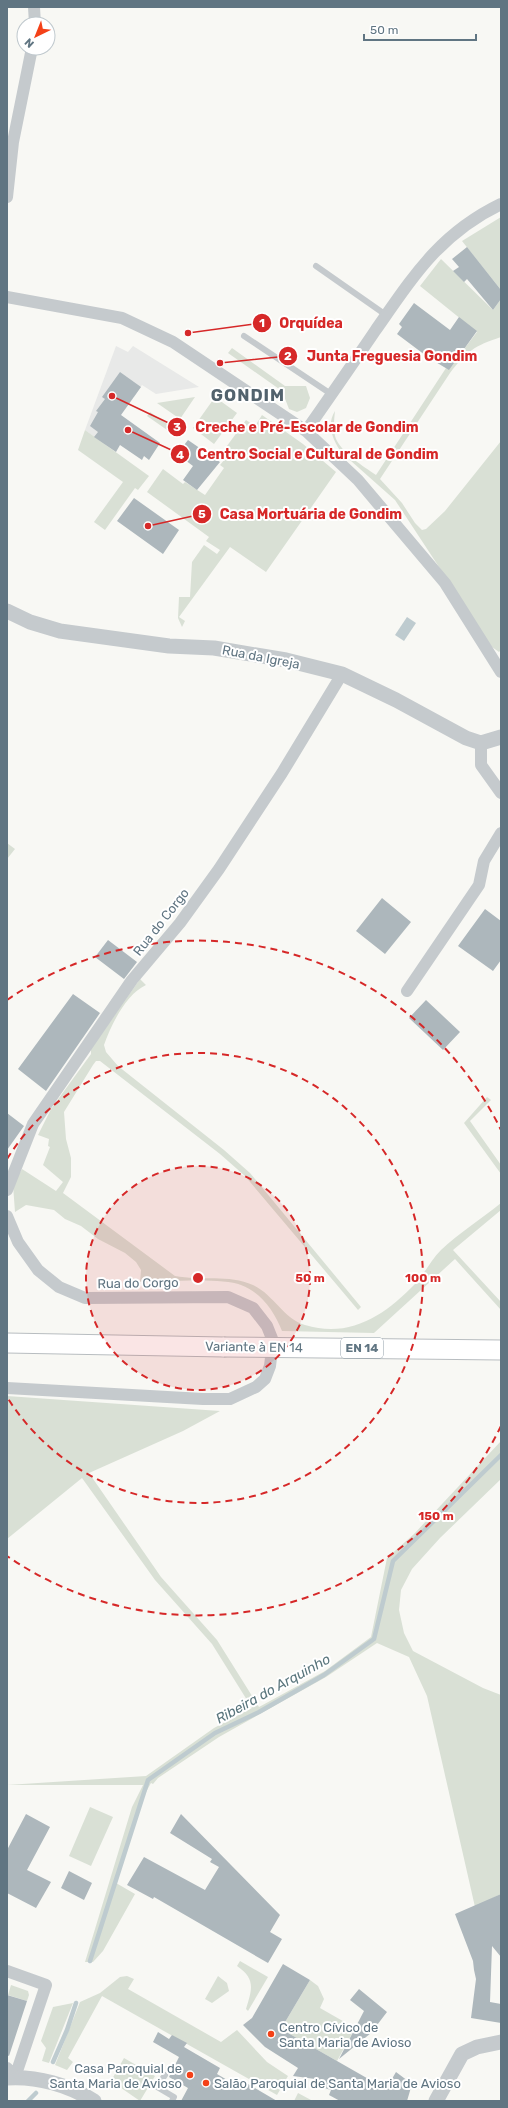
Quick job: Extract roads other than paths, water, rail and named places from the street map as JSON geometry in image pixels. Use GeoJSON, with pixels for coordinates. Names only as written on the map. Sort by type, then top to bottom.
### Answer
{"type":"FeatureCollection","features":[{"type":"Feature","properties":{"kind":"main road","name":"Variante à EN 14"},"geometry":{"type":"LineString","coordinates":[[7,1344],[501,1350]]}},
{"type":"Feature","properties":{"kind":"street"},"geometry":{"type":"LineString","coordinates":[[7,197],[13,142],[30,56]]}},
{"type":"Feature","properties":{"kind":"street"},"geometry":{"type":"LineString","coordinates":[[306,431],[420,266],[441,244],[466,224],[501,204]]}},
{"type":"Feature","properties":{"kind":"street"},"geometry":{"type":"LineString","coordinates":[[7,297],[122,318],[173,342],[306,431],[358,480],[440,577],[501,672]]}},
{"type":"Feature","properties":{"kind":"street","name":"Rua da Igreja"},"geometry":{"type":"LineString","coordinates":[[7,611],[30,622],[60,632],[169,646],[214,648],[286,660],[342,674],[396,700],[466,738],[481,743]]}},
{"type":"Feature","properties":{"kind":"street","name":"Rua do Corgo"},"geometry":{"type":"LineString","coordinates":[[7,1190],[33,1124],[132,980],[180,923],[219,869],[282,773],[342,674]]}},
{"type":"Feature","properties":{"kind":"street"},"geometry":{"type":"LineString","coordinates":[[501,738],[481,743],[482,765],[501,793]]}},
{"type":"Feature","properties":{"kind":"street"},"geometry":{"type":"LineString","coordinates":[[407,991],[479,885],[484,860],[501,833]]}},
{"type":"Feature","properties":{"kind":"street","name":"Rua do Corgo"},"geometry":{"type":"LineString","coordinates":[[7,1216],[15,1237],[25,1254],[38,1270],[59,1287],[85,1298],[228,1297],[253,1308],[267,1326],[273,1341],[270,1366],[265,1379],[256,1387],[230,1399],[203,1399],[7,1388]]}},
{"type":"Feature","properties":{"kind":"street"},"geometry":{"type":"LineString","coordinates":[[7,1971],[46,1985],[10,2074],[63,2085],[82,2093],[94,2101]]}},
{"type":"Feature","properties":{"kind":"street"},"geometry":{"type":"LineString","coordinates":[[436,2101],[462,2054],[477,2047],[501,2042]]}},
{"type":"Feature","properties":{"kind":"lane"},"geometry":{"type":"LineString","coordinates":[[316,266],[386,315]]}},
{"type":"Feature","properties":{"kind":"lane"},"geometry":{"type":"LineString","coordinates":[[244,336],[331,394]]}},
{"type":"Feature","properties":{"kind":"lane"},"geometry":{"type":"LineString","coordinates":[[164,2075],[157,2087],[174,2097],[172,2101]]}},
{"type":"Feature","properties":{"kind":"waterway","name":"Ribeira do Arquinho"},"geometry":{"type":"LineString","coordinates":[[90,1961],[148,1780],[215,1733],[259,1712],[324,1675],[374,1639],[393,1561],[501,1455]]}},
{"type":"Feature","properties":{"kind":"waterway","name":"Ribeira do Arquinho"},"geometry":{"type":"LineString","coordinates":[[53,2062],[67,2030],[76,2003]]}},
{"type":"Feature","properties":{"kind":"waterway","name":"Ribeira do Arquinho"},"geometry":{"type":"LineString","coordinates":[[28,2101],[36,2093]]}},
{"type":"Feature","properties":{"kind":"place","name":"Orquídea"},"geometry":{"type":"Point","coordinates":[188,333]}},
{"type":"Feature","properties":{"kind":"place","name":"Junta Freguesia Gondim"},"geometry":{"type":"Point","coordinates":[220,363]}},
{"type":"Feature","properties":{"kind":"place","name":"Creche e Pré-Escolar de Gondim"},"geometry":{"type":"Point","coordinates":[112,396]}},
{"type":"Feature","properties":{"kind":"place","name":"Centro Social e Cultural de Gondim"},"geometry":{"type":"Point","coordinates":[128,430]}},
{"type":"Feature","properties":{"kind":"place","name":"Casa Mortuária de Gondim"},"geometry":{"type":"Point","coordinates":[148,526]}},
{"type":"Feature","properties":{"kind":"place","name":"Centro Cívico de Santa Maria de Avioso"},"geometry":{"type":"Point","coordinates":[271,2034]}},
{"type":"Feature","properties":{"kind":"place","name":"Casa Paroquial de Santa Maria de Avioso"},"geometry":{"type":"Point","coordinates":[190,2075]}},
{"type":"Feature","properties":{"kind":"place","name":"Salão Paroquial de Santa Maria de Avioso"},"geometry":{"type":"Point","coordinates":[206,2083]}},
{"type":"Feature","properties":{"kind":"district","name":"GONDIM"},"geometry":{"type":"Point","coordinates":[248,395]}}]}
